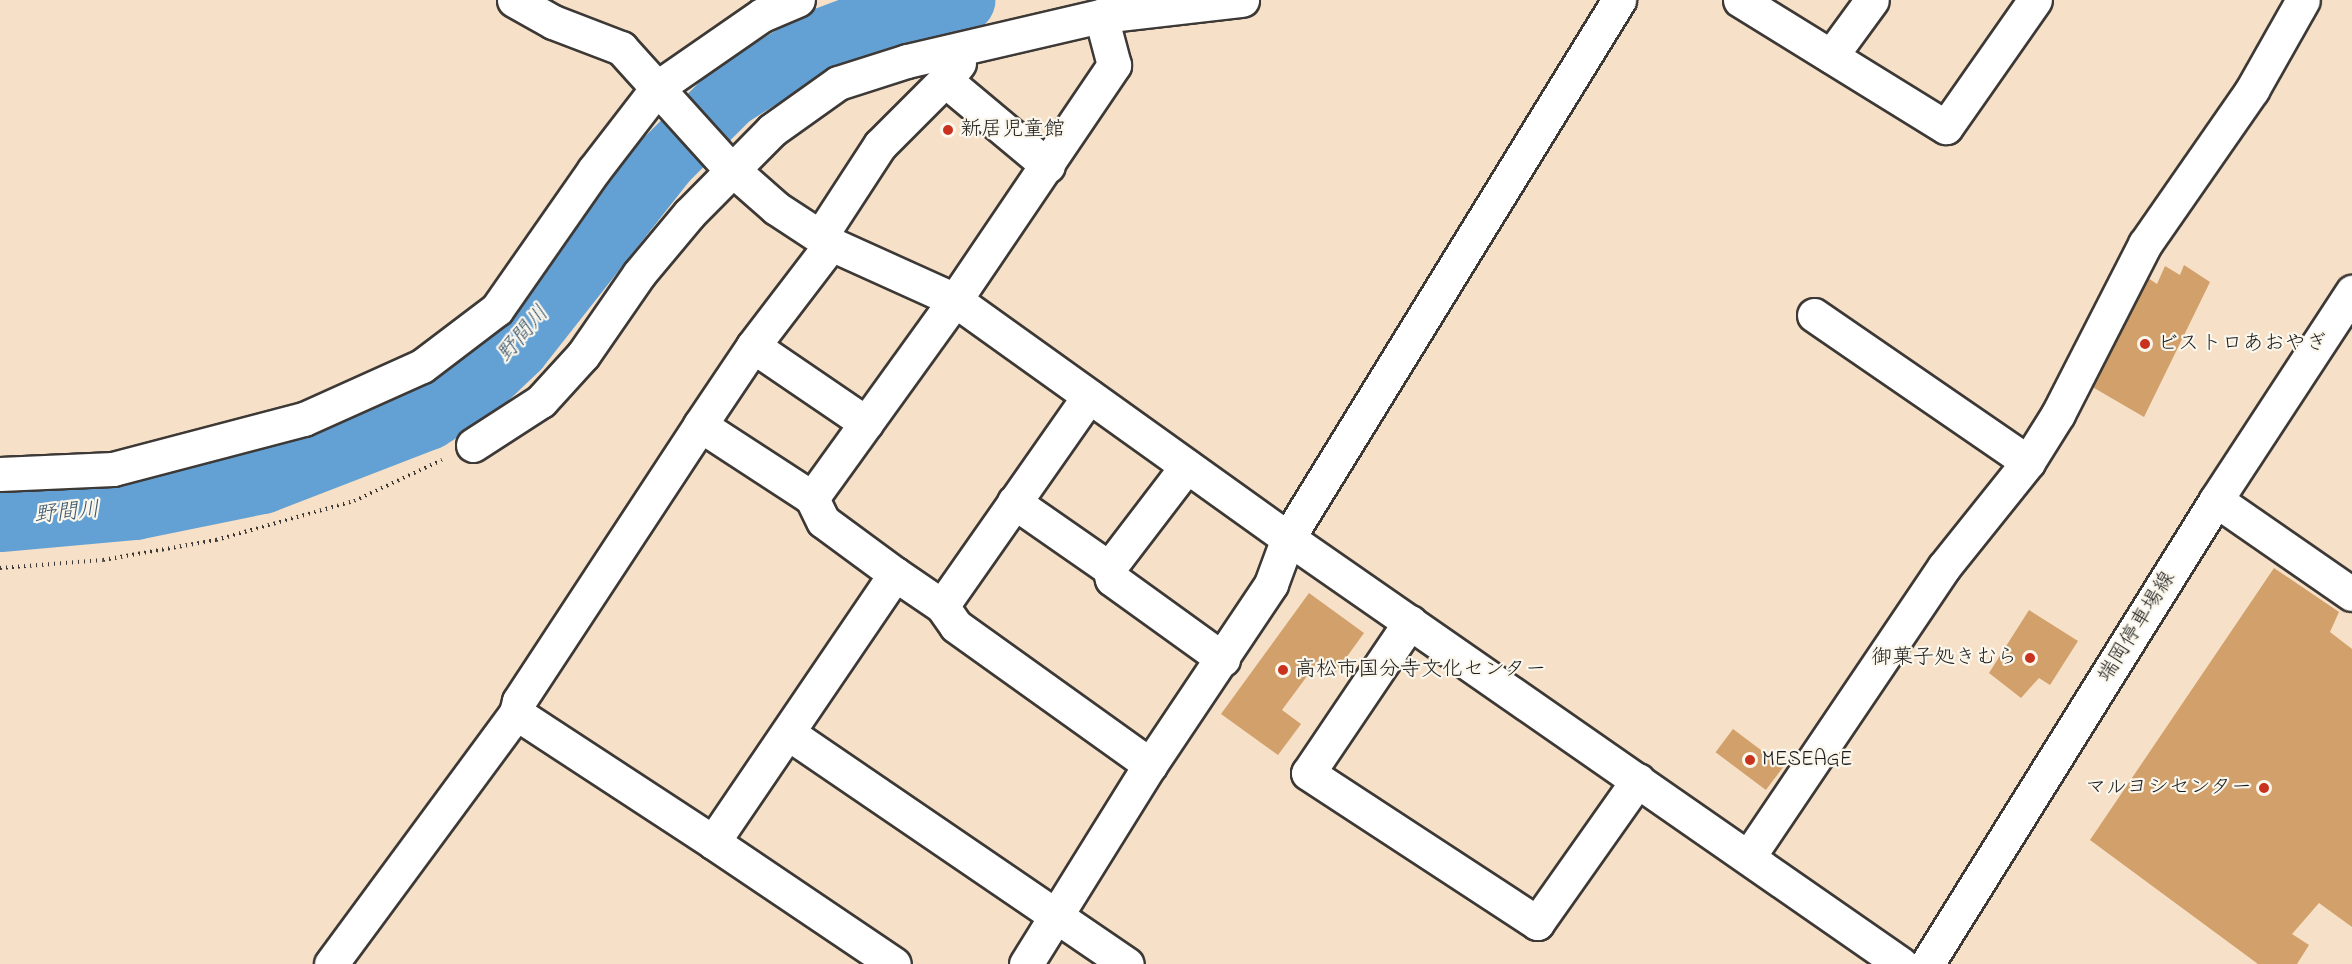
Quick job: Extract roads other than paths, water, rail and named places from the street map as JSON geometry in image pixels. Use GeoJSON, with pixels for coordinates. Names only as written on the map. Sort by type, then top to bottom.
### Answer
{"type":"FeatureCollection","features":[{"type":"Feature","properties":{"kind":"street"},"geometry":{"type":"LineString","coordinates":[[514,0],[553,22],[621,48],[729,166],[776,208],[826,241],[955,300],[1288,538],[1749,856],[1901,964]]}},
{"type":"Feature","properties":{"kind":"street"},"geometry":{"type":"LineString","coordinates":[[0,474],[113,468],[136,463],[304,419],[422,366],[497,309],[594,170],[663,93],[762,15],[798,0]]}},
{"type":"Feature","properties":{"kind":"street"},"geometry":{"type":"LineString","coordinates":[[473,445],[541,401],[583,355],[639,274],[729,166],[772,130],[838,83],[907,61],[1101,16],[1242,0]]}},
{"type":"Feature","properties":{"kind":"street"},"geometry":{"type":"LineString","coordinates":[[1026,964],[1054,915],[1150,765],[1271,584],[1288,538],[1619,0]]}},
{"type":"Feature","properties":{"kind":"street"},"geometry":{"type":"LineString","coordinates":[[1740,0],[1946,127],[2035,0]]}},
{"type":"Feature","properties":{"kind":"street"},"geometry":{"type":"LineString","coordinates":[[1831,56],[1872,0]]}},
{"type":"Feature","properties":{"kind":"street"},"geometry":{"type":"LineString","coordinates":[[1749,856],[1944,567],[2028,462],[2058,414],[2145,244],[2252,90],[2303,0]]}},
{"type":"Feature","properties":{"kind":"street"},"geometry":{"type":"LineString","coordinates":[[812,498],[955,300],[1048,166],[1114,65],[1101,16]]}},
{"type":"Feature","properties":{"kind":"street"},"geometry":{"type":"LineString","coordinates":[[331,964],[516,713],[519,701],[700,425],[826,241],[880,145],[945,80],[971,48]]}},
{"type":"Feature","properties":{"kind":"street"},"geometry":{"type":"LineString","coordinates":[[945,80],[1048,166]]}},
{"type":"Feature","properties":{"kind":"street","name":"端岡停車場線"},"geometry":{"type":"LineString","coordinates":[[1927,964],[2216,500],[2352,292]]}},
{"type":"Feature","properties":{"kind":"street"},"geometry":{"type":"LineString","coordinates":[[1814,315],[2028,462]]}},
{"type":"Feature","properties":{"kind":"street"},"geometry":{"type":"LineString","coordinates":[[753,346],[866,423]]}},
{"type":"Feature","properties":{"kind":"street"},"geometry":{"type":"LineString","coordinates":[[942,606],[1089,396]]}},
{"type":"Feature","properties":{"kind":"street"},"geometry":{"type":"LineString","coordinates":[[700,425],[812,498],[823,521],[942,606],[956,626],[1150,765]]}},
{"type":"Feature","properties":{"kind":"street"},"geometry":{"type":"LineString","coordinates":[[1109,568],[1187,466]]}},
{"type":"Feature","properties":{"kind":"street"},"geometry":{"type":"LineString","coordinates":[[2216,500],[2352,594]]}},
{"type":"Feature","properties":{"kind":"street"},"geometry":{"type":"LineString","coordinates":[[1014,502],[1109,568],[1112,579],[1223,659]]}},
{"type":"Feature","properties":{"kind":"street"},"geometry":{"type":"LineString","coordinates":[[713,842],[895,574]]}},
{"type":"Feature","properties":{"kind":"street"},"geometry":{"type":"LineString","coordinates":[[1410,622],[1308,773],[1537,923],[1638,780]]}},
{"type":"Feature","properties":{"kind":"street"},"geometry":{"type":"LineString","coordinates":[[516,713],[894,964]]}},
{"type":"Feature","properties":{"kind":"street"},"geometry":{"type":"LineString","coordinates":[[788,733],[1127,964]]}},
{"type":"Feature","properties":{"kind":"waterway","name":"野間川"},"geometry":{"type":"LineString","coordinates":[[0,520],[135,508],[262,482],[428,418],[475,388],[517,348],[665,160],[729,96],[817,41],[884,16],[963,0]]}},
{"type":"Feature","properties":{"kind":"place","name":"新居児童館"},"geometry":{"type":"Point","coordinates":[948,130]}},
{"type":"Feature","properties":{"kind":"place","name":"ビストロあおやぎ"},"geometry":{"type":"Point","coordinates":[2145,344]}},
{"type":"Feature","properties":{"kind":"place","name":"御菓子処きむら"},"geometry":{"type":"Point","coordinates":[2030,658]}},
{"type":"Feature","properties":{"kind":"place","name":"高松市国分寺文化センター"},"geometry":{"type":"Point","coordinates":[1283,670]}},
{"type":"Feature","properties":{"kind":"place","name":"MESEAGE"},"geometry":{"type":"Point","coordinates":[1750,760]}},
{"type":"Feature","properties":{"kind":"place","name":"マルヨシセンター"},"geometry":{"type":"Point","coordinates":[2264,788]}}]}
